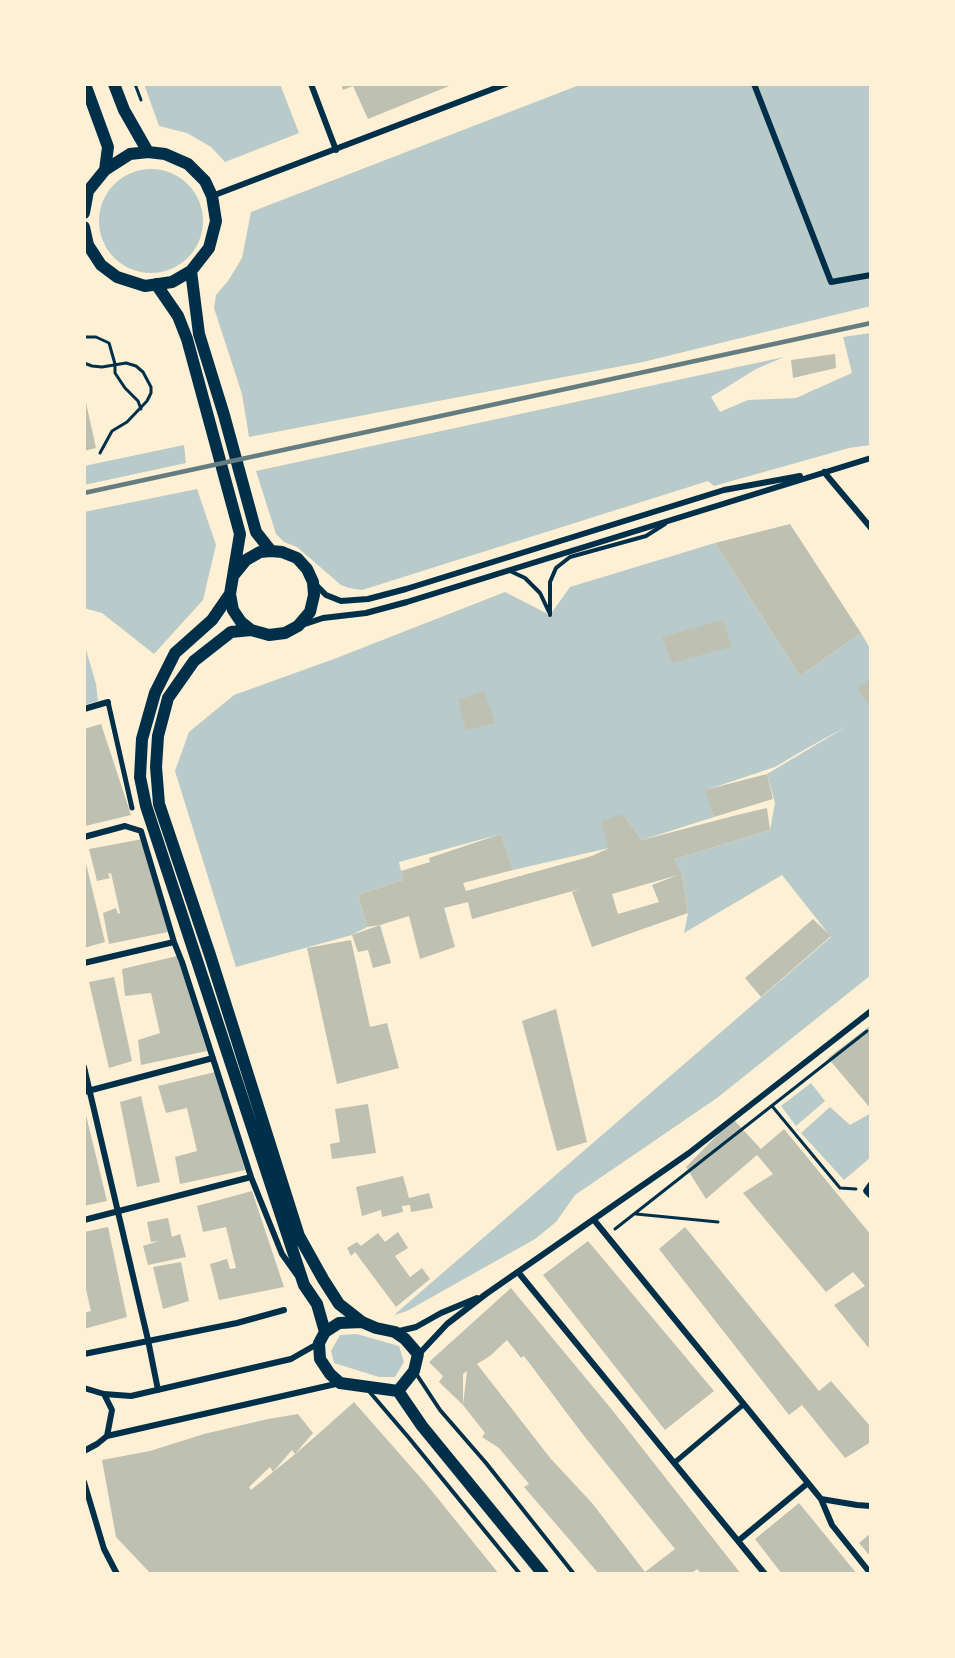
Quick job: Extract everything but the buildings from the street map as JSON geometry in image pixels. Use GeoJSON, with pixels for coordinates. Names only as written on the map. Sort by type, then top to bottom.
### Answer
{"type":"FeatureCollection","features":[{"type":"Feature","properties":{"kind":"main road"},"geometry":{"type":"LineString","coordinates":[[85,84],[108,147],[105,170]]}},
{"type":"Feature","properties":{"kind":"main road"},"geometry":{"type":"LineString","coordinates":[[114,84],[124,110],[148,152]]}},
{"type":"Feature","properties":{"kind":"main road"},"geometry":{"type":"LineString","coordinates":[[84,213],[88,191],[105,170],[130,154],[148,152],[165,154],[188,164],[205,181],[212,196],[216,221],[209,248],[191,271],[172,282],[145,285],[117,277],[101,265],[86,246],[84,227]]}},
{"type":"Feature","properties":{"kind":"main road"},"geometry":{"type":"LineString","coordinates":[[191,271],[199,334],[256,532],[271,550]]}},
{"type":"Feature","properties":{"kind":"main road"},"geometry":{"type":"LineString","coordinates":[[156,284],[178,316],[187,339],[240,534],[230,594],[233,610],[241,622],[251,630]]}},
{"type":"Feature","properties":{"kind":"main road"},"geometry":{"type":"LineString","coordinates":[[233,576],[246,560],[260,552],[271,550],[297,558],[307,569],[313,582],[314,595],[310,612],[298,626],[285,633],[269,635],[251,630],[231,632],[194,661],[168,698],[158,736],[156,767],[159,804],[210,955],[299,1236],[339,1304],[362,1322],[395,1332],[405,1339],[418,1354],[414,1371],[398,1391]]}},
{"type":"Feature","properties":{"kind":"main road"},"geometry":{"type":"LineString","coordinates":[[230,594],[212,620],[176,653],[155,693],[142,739],[140,777],[146,806],[304,1285],[317,1304],[322,1337],[320,1359],[330,1374],[340,1383],[398,1391],[422,1426],[543,1574]]}},
{"type":"Feature","properties":{"kind":"main road"},"geometry":{"type":"LineString","coordinates":[[322,1337],[339,1323],[362,1322]]}},
{"type":"Feature","properties":{"kind":"street"},"geometry":{"type":"LineString","coordinates":[[310,84],[336,150]]}},
{"type":"Feature","properties":{"kind":"street"},"geometry":{"type":"LineString","coordinates":[[212,196],[506,84]]}},
{"type":"Feature","properties":{"kind":"street"},"geometry":{"type":"LineString","coordinates":[[754,84],[831,282],[871,275]]}},
{"type":"Feature","properties":{"kind":"street"},"geometry":{"type":"LineString","coordinates":[[298,626],[323,618],[366,613],[871,458]]}},
{"type":"Feature","properties":{"kind":"street"},"geometry":{"type":"LineString","coordinates":[[824,472],[871,528]]}},
{"type":"Feature","properties":{"kind":"street"},"geometry":{"type":"LineString","coordinates":[[313,582],[326,595],[341,602],[368,599],[724,490],[824,472]]}},
{"type":"Feature","properties":{"kind":"street"},"geometry":{"type":"LineString","coordinates":[[84,709],[108,702],[132,808]]}},
{"type":"Feature","properties":{"kind":"street"},"geometry":{"type":"LineString","coordinates":[[84,837],[125,826],[141,831],[174,942],[251,1178],[282,1254],[304,1285]]}},
{"type":"Feature","properties":{"kind":"street"},"geometry":{"type":"LineString","coordinates":[[84,963],[174,942]]}},
{"type":"Feature","properties":{"kind":"street"},"geometry":{"type":"LineString","coordinates":[[418,1354],[447,1324],[486,1294],[690,1154],[871,1011]]}},
{"type":"Feature","properties":{"kind":"street"},"geometry":{"type":"LineString","coordinates":[[87,1091],[213,1058]]}},
{"type":"Feature","properties":{"kind":"street"},"geometry":{"type":"LineString","coordinates":[[84,1067],[87,1091],[148,1340],[158,1390]]}},
{"type":"Feature","properties":{"kind":"street"},"geometry":{"type":"LineString","coordinates":[[84,1220],[251,1178]]}},
{"type":"Feature","properties":{"kind":"street"},"geometry":{"type":"LineString","coordinates":[[869,1193],[871,1184]]}},
{"type":"Feature","properties":{"kind":"street"},"geometry":{"type":"LineString","coordinates":[[594,1220],[821,1499],[832,1525],[871,1574]]}},
{"type":"Feature","properties":{"kind":"street"},"geometry":{"type":"LineString","coordinates":[[518,1272],[765,1574]]}},
{"type":"Feature","properties":{"kind":"street"},"geometry":{"type":"LineString","coordinates":[[395,1332],[416,1327],[441,1313],[486,1294]]}},
{"type":"Feature","properties":{"kind":"street"},"geometry":{"type":"LineString","coordinates":[[84,1354],[237,1323],[284,1310]]}},
{"type":"Feature","properties":{"kind":"street"},"geometry":{"type":"LineString","coordinates":[[84,1388],[104,1394],[131,1396],[291,1359],[322,1337]]}},
{"type":"Feature","properties":{"kind":"street"},"geometry":{"type":"LineString","coordinates":[[84,1451],[107,1436],[340,1383]]}},
{"type":"Feature","properties":{"kind":"street"},"geometry":{"type":"LineString","coordinates":[[104,1394],[112,1410],[107,1436]]}},
{"type":"Feature","properties":{"kind":"street"},"geometry":{"type":"LineString","coordinates":[[674,1462],[744,1404]]}},
{"type":"Feature","properties":{"kind":"street"},"geometry":{"type":"LineString","coordinates":[[84,1482],[104,1549],[117,1574]]}},
{"type":"Feature","properties":{"kind":"street"},"geometry":{"type":"LineString","coordinates":[[738,1541],[808,1483]]}},
{"type":"Feature","properties":{"kind":"street"},"geometry":{"type":"LineString","coordinates":[[821,1499],[857,1506],[871,1506]]}},
{"type":"Feature","properties":{"kind":"lane"},"geometry":{"type":"LineString","coordinates":[[510,570],[525,578],[540,593],[550,615],[550,582],[556,568],[570,557],[646,536],[670,521]]}},
{"type":"Feature","properties":{"kind":"lane"},"geometry":{"type":"LineString","coordinates":[[414,1371],[440,1410],[471,1444],[574,1574]]}},
{"type":"Feature","properties":{"kind":"lane"},"geometry":{"type":"LineString","coordinates":[[366,1387],[520,1574]]}},
{"type":"Feature","properties":{"kind":"path"},"geometry":{"type":"LineString","coordinates":[[135,84],[141,100]]}},
{"type":"Feature","properties":{"kind":"path"},"geometry":{"type":"LineString","coordinates":[[84,337],[96,337],[109,343],[115,373],[141,408]]}},
{"type":"Feature","properties":{"kind":"path"},"geometry":{"type":"LineString","coordinates":[[84,363],[92,366],[126,363],[136,366],[147,378],[151,387],[147,401],[127,422],[112,431],[100,453]]}},
{"type":"Feature","properties":{"kind":"path"},"geometry":{"type":"LineString","coordinates":[[607,1236],[871,1028]]}},
{"type":"Feature","properties":{"kind":"path"},"geometry":{"type":"LineString","coordinates":[[772,1106],[840,1188]]}},
{"type":"Feature","properties":{"kind":"path"},"geometry":{"type":"LineString","coordinates":[[635,1214],[718,1222]]}},
{"type":"Feature","properties":{"kind":"shaded area"},"geometry":{"type":"Polygon","coordinates":[[[144,84],[280,84],[299,133],[225,162],[211,147],[187,133],[159,126],[144,84]]]}},
{"type":"Feature","properties":{"kind":"shaded area"},"geometry":{"type":"Polygon","coordinates":[[[582,84],[871,84],[871,306],[643,362],[249,437],[242,394],[214,308],[216,295],[242,258],[251,212],[582,84]]]}},
{"type":"Feature","properties":{"kind":"shaded area"},"geometry":{"type":"Polygon","coordinates":[[[151,169],[171,173],[188,184],[199,201],[203,221],[199,241],[188,258],[171,269],[151,273],[131,269],[114,258],[103,241],[99,221],[103,201],[114,184],[131,173],[151,169]]]}},
{"type":"Feature","properties":{"kind":"shaded area"},"geometry":{"type":"Polygon","coordinates":[[[871,333],[871,445],[849,448],[714,486],[708,481],[362,590],[341,585],[297,547],[284,542],[276,534],[256,471],[784,357],[756,369],[711,397],[720,412],[748,400],[796,398],[852,373],[843,337],[871,333]]]}},
{"type":"Feature","properties":{"kind":"shaded area"},"geometry":{"type":"Polygon","coordinates":[[[184,445],[186,463],[84,485],[84,466],[184,445]]]}},
{"type":"Feature","properties":{"kind":"shaded area"},"geometry":{"type":"Polygon","coordinates":[[[197,489],[216,545],[203,600],[154,654],[102,613],[84,608],[84,512],[197,489]]]}},
{"type":"Feature","properties":{"kind":"shaded area"},"geometry":{"type":"Polygon","coordinates":[[[715,543],[800,676],[861,633],[871,650],[871,975],[717,1098],[575,1195],[556,1222],[535,1239],[407,1311],[394,1315],[831,937],[782,875],[684,933],[688,913],[682,874],[675,859],[770,830],[775,803],[767,774],[849,725],[775,767],[706,790],[714,817],[642,840],[623,814],[609,848],[513,870],[501,834],[399,862],[403,880],[358,895],[367,927],[352,935],[236,967],[175,771],[189,732],[234,695],[334,659],[505,592],[550,615],[570,587],[715,543]]]}},
{"type":"Feature","properties":{"kind":"shaded area"},"geometry":{"type":"Polygon","coordinates":[[[84,643],[96,684],[98,701],[84,705],[84,643]]]}},
{"type":"Feature","properties":{"kind":"shaded area"},"geometry":{"type":"Polygon","coordinates":[[[811,1083],[825,1101],[796,1126],[781,1106],[811,1083]]]}},
{"type":"Feature","properties":{"kind":"shaded area"},"geometry":{"type":"Polygon","coordinates":[[[830,1107],[850,1125],[871,1113],[871,1157],[844,1180],[801,1133],[830,1107]]]}},
{"type":"Feature","properties":{"kind":"shaded area"},"geometry":{"type":"Polygon","coordinates":[[[357,1334],[399,1346],[404,1362],[395,1377],[379,1377],[334,1363],[331,1351],[340,1335],[357,1334]]]}},
{"type":"Feature","properties":{"kind":"railway"},"geometry":{"type":"LineString","coordinates":[[84,493],[871,323]]}}]}
